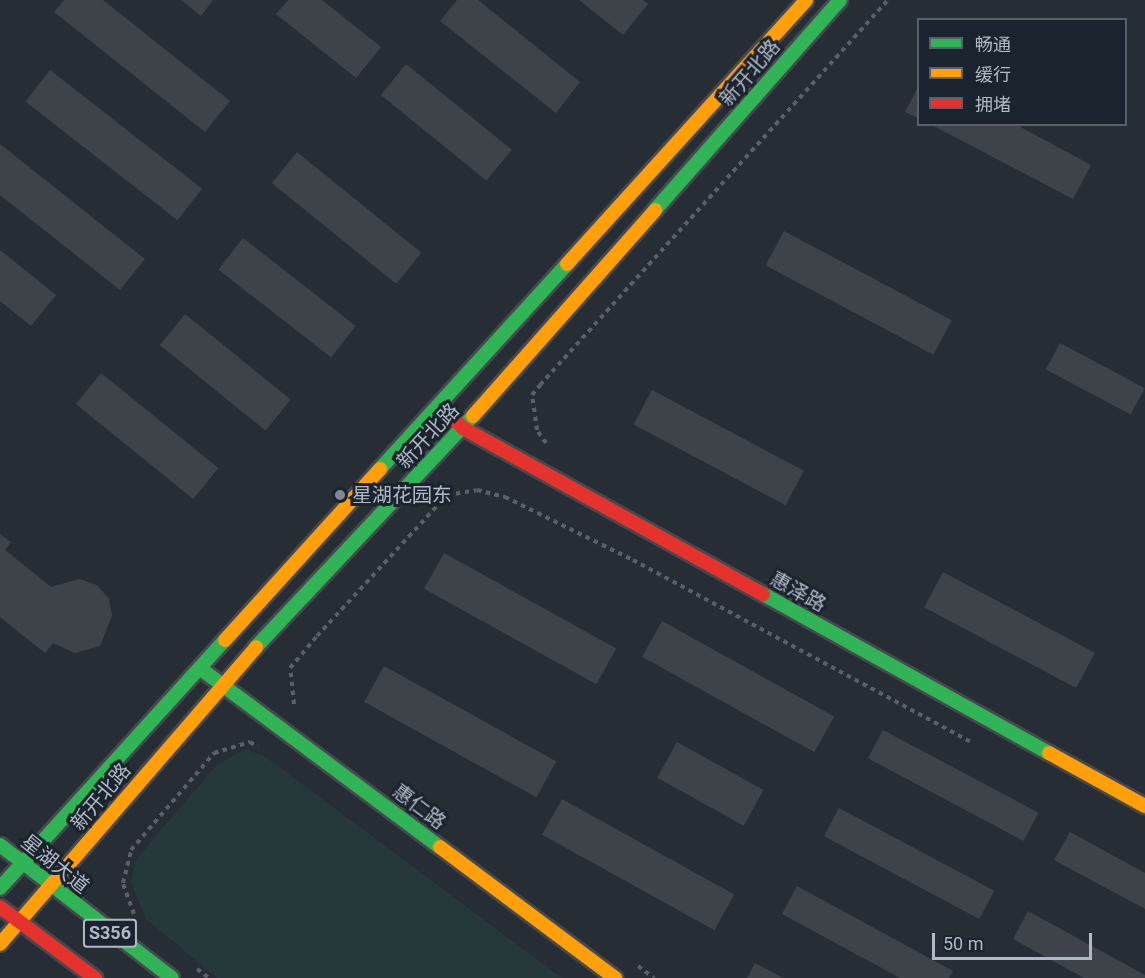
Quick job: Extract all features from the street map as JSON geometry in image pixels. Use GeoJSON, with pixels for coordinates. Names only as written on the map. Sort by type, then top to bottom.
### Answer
{"type":"FeatureCollection","features":[{"type":"Feature","properties":{"kind":"main road","name":"新开北路"},"geometry":{"type":"LineString","coordinates":[[0,888],[806,0]]}},
{"type":"Feature","properties":{"kind":"main road","name":"新开北路"},"geometry":{"type":"LineString","coordinates":[[0,944],[222,684],[463,428],[840,0]]}},
{"type":"Feature","properties":{"kind":"main road","name":"惠泽路"},"geometry":{"type":"LineString","coordinates":[[438,403],[463,428],[1145,806]]}},
{"type":"Feature","properties":{"kind":"main road","name":"惠仁路"},"geometry":{"type":"LineString","coordinates":[[200,668],[615,978]]}},
{"type":"Feature","properties":{"kind":"main road","name":"星湖大道"},"geometry":{"type":"LineString","coordinates":[[0,845],[50,887],[172,978]]}},
{"type":"Feature","properties":{"kind":"main road","name":"S356"},"geometry":{"type":"LineString","coordinates":[[0,907],[18,924],[95,978]]}},
{"type":"Feature","properties":{"kind":"path"},"geometry":{"type":"LineString","coordinates":[[552,451],[537,430],[532,395],[888,0]]}},
{"type":"Feature","properties":{"kind":"path"},"geometry":{"type":"LineString","coordinates":[[290,695],[290,668],[388,555],[447,495],[477,490],[505,497],[633,560],[978,746]]}},
{"type":"Feature","properties":{"kind":"path"},"geometry":{"type":"LineString","coordinates":[[128,902],[123,883],[131,850],[214,753],[249,742],[270,753]]}},
{"type":"Feature","properties":{"kind":"shaded area"},"geometry":{"type":"Polygon","coordinates":[[[245,749],[266,757],[562,978],[217,978],[146,919],[131,883],[135,862],[152,840],[217,765],[245,749]]]}},
{"type":"Feature","properties":{"kind":"building"},"geometry":{"type":"Polygon","coordinates":[[[64,0],[103,0],[230,101],[205,132],[54,12],[64,0]]]}},
{"type":"Feature","properties":{"kind":"building"},"geometry":{"type":"Polygon","coordinates":[[[181,0],[213,0],[201,16],[181,0]]]}},
{"type":"Feature","properties":{"kind":"building"},"geometry":{"type":"Polygon","coordinates":[[[288,0],[322,0],[381,47],[356,78],[276,14],[288,0]]]}},
{"type":"Feature","properties":{"kind":"building"},"geometry":{"type":"Polygon","coordinates":[[[457,0],[478,0],[580,82],[556,113],[440,21],[457,0]]]}},
{"type":"Feature","properties":{"kind":"building"},"geometry":{"type":"Polygon","coordinates":[[[579,0],[643,0],[648,4],[623,35],[579,0]]]}},
{"type":"Feature","properties":{"kind":"building"},"geometry":{"type":"Polygon","coordinates":[[[406,64],[512,150],[487,181],[381,95],[406,64]]]}},
{"type":"Feature","properties":{"kind":"building"},"geometry":{"type":"Polygon","coordinates":[[[50,70],[202,189],[177,220],[25,102],[50,70]]]}},
{"type":"Feature","properties":{"kind":"building"},"geometry":{"type":"Polygon","coordinates":[[[917,89],[917,118],[905,112],[917,89]]]}},
{"type":"Feature","properties":{"kind":"building"},"geometry":{"type":"Polygon","coordinates":[[[934,126],[1019,126],[1091,165],[1073,199],[934,126]]]}},
{"type":"Feature","properties":{"kind":"building"},"geometry":{"type":"Polygon","coordinates":[[[0,144],[145,259],[120,290],[0,195],[0,144]]]}},
{"type":"Feature","properties":{"kind":"building"},"geometry":{"type":"Polygon","coordinates":[[[297,152],[421,253],[396,284],[272,183],[297,152]]]}},
{"type":"Feature","properties":{"kind":"building"},"geometry":{"type":"Polygon","coordinates":[[[784,231],[952,320],[933,355],[766,265],[784,231]]]}},
{"type":"Feature","properties":{"kind":"building"},"geometry":{"type":"Polygon","coordinates":[[[243,238],[356,326],[331,358],[218,270],[243,238]]]}},
{"type":"Feature","properties":{"kind":"building"},"geometry":{"type":"Polygon","coordinates":[[[0,250],[56,295],[31,326],[0,301],[0,250]]]}},
{"type":"Feature","properties":{"kind":"building"},"geometry":{"type":"Polygon","coordinates":[[[185,314],[291,400],[266,431],[160,345],[185,314]]]}},
{"type":"Feature","properties":{"kind":"building"},"geometry":{"type":"Polygon","coordinates":[[[1060,343],[1145,388],[1131,415],[1046,369],[1060,343]]]}},
{"type":"Feature","properties":{"kind":"building"},"geometry":{"type":"Polygon","coordinates":[[[101,373],[218,468],[193,499],[76,404],[101,373]]]}},
{"type":"Feature","properties":{"kind":"building"},"geometry":{"type":"Polygon","coordinates":[[[652,390],[804,471],[786,505],[634,424],[652,390]]]}},
{"type":"Feature","properties":{"kind":"building"},"geometry":{"type":"Polygon","coordinates":[[[0,534],[11,542],[5,550],[51,587],[79,579],[97,585],[109,599],[112,616],[100,646],[75,653],[53,643],[45,653],[0,617],[0,534]]]}},
{"type":"Feature","properties":{"kind":"building"},"geometry":{"type":"Polygon","coordinates":[[[444,553],[616,649],[596,684],[424,589],[444,553]]]}},
{"type":"Feature","properties":{"kind":"building"},"geometry":{"type":"Polygon","coordinates":[[[943,572],[1095,653],[1076,688],[924,607],[943,572]]]}},
{"type":"Feature","properties":{"kind":"building"},"geometry":{"type":"Polygon","coordinates":[[[662,621],[834,717],[814,752],[642,657],[662,621]]]}},
{"type":"Feature","properties":{"kind":"building"},"geometry":{"type":"Polygon","coordinates":[[[384,666],[556,762],[536,797],[364,702],[384,666]]]}},
{"type":"Feature","properties":{"kind":"building"},"geometry":{"type":"Polygon","coordinates":[[[883,730],[1038,813],[1023,841],[868,758],[883,730]]]}},
{"type":"Feature","properties":{"kind":"building"},"geometry":{"type":"Polygon","coordinates":[[[677,742],[764,790],[744,826],[657,778],[677,742]]]}},
{"type":"Feature","properties":{"kind":"building"},"geometry":{"type":"Polygon","coordinates":[[[562,799],[734,895],[714,930],[542,835],[562,799]]]}},
{"type":"Feature","properties":{"kind":"building"},"geometry":{"type":"Polygon","coordinates":[[[839,808],[994,891],[979,919],[824,836],[839,808]]]}},
{"type":"Feature","properties":{"kind":"building"},"geometry":{"type":"Polygon","coordinates":[[[1070,832],[1145,873],[1145,909],[1054,860],[1070,832]]]}},
{"type":"Feature","properties":{"kind":"building"},"geometry":{"type":"Polygon","coordinates":[[[797,886],[953,971],[949,978],[900,978],[782,914],[797,886]]]}},
{"type":"Feature","properties":{"kind":"building"},"geometry":{"type":"Polygon","coordinates":[[[1028,911],[1145,975],[1145,978],[1084,978],[1013,939],[1028,911]]]}},
{"type":"Feature","properties":{"kind":"building"},"geometry":{"type":"Polygon","coordinates":[[[755,963],[783,978],[747,978],[755,963]]]}},
{"type":"Feature","properties":{"kind":"traffic: fast"},"geometry":{"type":"LineString","coordinates":[[655,210],[840,0]]}},
{"type":"Feature","properties":{"kind":"traffic: fast"},"geometry":{"type":"LineString","coordinates":[[380,469],[567,264]]}},
{"type":"Feature","properties":{"kind":"traffic: fast"},"geometry":{"type":"LineString","coordinates":[[256,647],[473,416]]}},
{"type":"Feature","properties":{"kind":"traffic: fast"},"geometry":{"type":"LineString","coordinates":[[763,594],[1049,753]]}},
{"type":"Feature","properties":{"kind":"traffic: fast"},"geometry":{"type":"LineString","coordinates":[[0,888],[225,640]]}},
{"type":"Feature","properties":{"kind":"traffic: fast"},"geometry":{"type":"LineString","coordinates":[[205,672],[440,847]]}},
{"type":"Feature","properties":{"kind":"traffic: fast"},"geometry":{"type":"LineString","coordinates":[[0,845],[172,978]]}},
{"type":"Feature","properties":{"kind":"traffic: slow"},"geometry":{"type":"LineString","coordinates":[[567,264],[806,0]]}},
{"type":"Feature","properties":{"kind":"traffic: slow"},"geometry":{"type":"LineString","coordinates":[[473,416],[655,210]]}},
{"type":"Feature","properties":{"kind":"traffic: slow"},"geometry":{"type":"LineString","coordinates":[[225,640],[380,469]]}},
{"type":"Feature","properties":{"kind":"traffic: slow"},"geometry":{"type":"LineString","coordinates":[[0,944],[256,647]]}},
{"type":"Feature","properties":{"kind":"traffic: slow"},"geometry":{"type":"LineString","coordinates":[[1049,753],[1145,806]]}},
{"type":"Feature","properties":{"kind":"traffic: slow"},"geometry":{"type":"LineString","coordinates":[[440,847],[615,978]]}},
{"type":"Feature","properties":{"kind":"traffic: jam"},"geometry":{"type":"LineString","coordinates":[[449,414],[463,428],[763,594]]}},
{"type":"Feature","properties":{"kind":"traffic: jam"},"geometry":{"type":"LineString","coordinates":[[0,907],[95,978]]}},
{"type":"Feature","properties":{"kind":"place","name":"星湖花园东"},"geometry":{"type":"Point","coordinates":[340,495]}}]}
